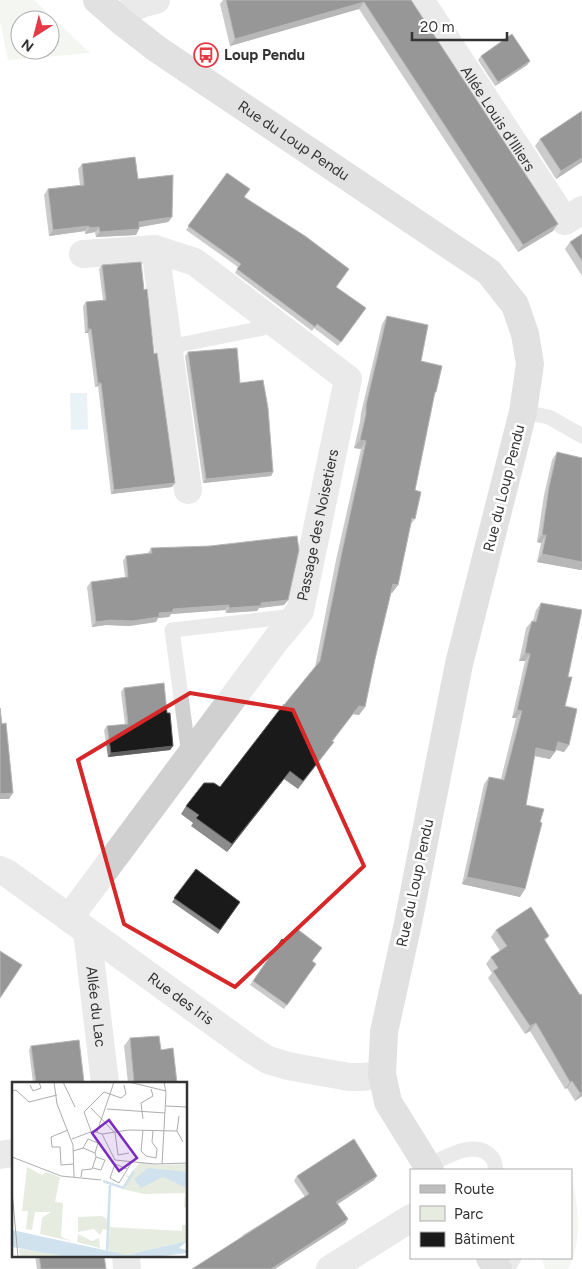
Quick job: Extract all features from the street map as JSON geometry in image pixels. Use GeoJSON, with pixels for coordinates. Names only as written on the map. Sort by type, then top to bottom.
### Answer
{"type":"FeatureCollection","features":[{"type":"Feature","properties":{"kind":"street","name":"Rue du Loup Pendu"},"geometry":{"type":"LineString","coordinates":[[97,0],[157,49],[489,272],[515,305],[525,334],[530,364],[523,412],[459,664],[415,888],[384,1032],[382,1074],[388,1102],[429,1168]]}},
{"type":"Feature","properties":{"kind":"street"},"geometry":{"type":"LineString","coordinates":[[121,21],[136,5],[156,0]]}},
{"type":"Feature","properties":{"kind":"street","name":"Allée Louis d'Illiers"},"geometry":{"type":"LineString","coordinates":[[420,0],[565,222],[582,210]]}},
{"type":"Feature","properties":{"kind":"street"},"geometry":{"type":"LineString","coordinates":[[156,249],[188,490]]}},
{"type":"Feature","properties":{"kind":"street","name":"Passage des Noisetiers"},"geometry":{"type":"LineString","coordinates":[[78,924],[189,758],[276,640],[300,611],[348,380],[195,262],[156,249],[83,254]]}},
{"type":"Feature","properties":{"kind":"street","name":"Rue des Iris"},"geometry":{"type":"LineString","coordinates":[[0,870],[7,873],[268,1060],[288,1066],[349,1077],[382,1074]]}},
{"type":"Feature","properties":{"kind":"street","name":"Allée du Lac"},"geometry":{"type":"LineString","coordinates":[[78,924],[105,1082]]}},
{"type":"Feature","properties":{"kind":"street"},"geometry":{"type":"LineString","coordinates":[[330,1269],[410,1219]]}},
{"type":"Feature","properties":{"kind":"street"},"geometry":{"type":"LineString","coordinates":[[126,1256],[127,1269]]}},
{"type":"Feature","properties":{"kind":"lane"},"geometry":{"type":"LineString","coordinates":[[169,347],[278,326]]}},
{"type":"Feature","properties":{"kind":"lane"},"geometry":{"type":"LineString","coordinates":[[523,412],[549,417],[582,436]]}},
{"type":"Feature","properties":{"kind":"lane"},"geometry":{"type":"LineString","coordinates":[[189,758],[172,630],[296,616]]}},
{"type":"Feature","properties":{"kind":"lane"},"geometry":{"type":"LineString","coordinates":[[429,1168],[444,1158],[470,1148],[483,1151],[494,1160],[496,1169]]}},
{"type":"Feature","properties":{"kind":"highlighted area"},"geometry":{"type":"Polygon","coordinates":[[[190,693],[293,710],[364,866],[235,987],[124,924],[78,760],[190,693]]]}},
{"type":"Feature","properties":{"kind":"green space"},"geometry":{"type":"Polygon","coordinates":[[[0,0],[34,0],[45,10],[10,10],[10,60],[8,60],[0,21],[0,0]]]}},
{"type":"Feature","properties":{"kind":"green space"},"geometry":{"type":"Polygon","coordinates":[[[60,25],[90,53],[60,56],[60,25]]]}},
{"type":"Feature","properties":{"kind":"green space"},"geometry":{"type":"Polygon","coordinates":[[[572,1184],[577,1205],[578,1227],[576,1248],[572,1259],[572,1184]]]}},
{"type":"Feature","properties":{"kind":"green space"},"geometry":{"type":"Polygon","coordinates":[[[542,1259],[572,1259],[568,1269],[545,1269],[542,1259]]]}},
{"type":"Feature","properties":{"kind":"water"},"geometry":{"type":"Polygon","coordinates":[[[70,393],[87,393],[88,429],[71,430],[70,393]]]}},
{"type":"Feature","properties":{"kind":"building"},"geometry":{"type":"Polygon","coordinates":[[[226,0],[411,0],[558,224],[523,245],[364,2],[235,39],[226,0]]]}},
{"type":"Feature","properties":{"kind":"building"},"geometry":{"type":"Polygon","coordinates":[[[512,34],[530,61],[498,82],[481,56],[512,34]]]}},
{"type":"Feature","properties":{"kind":"building"},"geometry":{"type":"Polygon","coordinates":[[[582,111],[582,158],[561,171],[540,139],[582,111]]]}},
{"type":"Feature","properties":{"kind":"building"},"geometry":{"type":"Polygon","coordinates":[[[135,157],[138,179],[173,175],[172,217],[139,222],[139,229],[100,232],[99,227],[89,228],[89,226],[53,230],[48,189],[84,185],[82,164],[135,157]]]}},
{"type":"Feature","properties":{"kind":"building"},"geometry":{"type":"Polygon","coordinates":[[[227,173],[250,189],[244,197],[305,236],[349,269],[336,287],[366,308],[341,342],[317,324],[315,327],[237,269],[241,264],[188,226],[227,173]]]}},
{"type":"Feature","properties":{"kind":"building"},"geometry":{"type":"Polygon","coordinates":[[[582,234],[582,261],[570,242],[582,234]]]}},
{"type":"Feature","properties":{"kind":"building"},"geometry":{"type":"Polygon","coordinates":[[[141,262],[144,290],[147,289],[154,354],[157,353],[175,483],[114,490],[101,383],[98,383],[91,329],[88,329],[86,302],[106,300],[102,265],[141,262]]]}},
{"type":"Feature","properties":{"kind":"building"},"geometry":{"type":"Polygon","coordinates":[[[387,316],[428,325],[421,361],[442,366],[415,490],[421,492],[415,519],[412,518],[398,585],[393,584],[365,707],[359,706],[332,741],[334,742],[303,781],[290,771],[232,844],[196,818],[199,815],[186,806],[204,783],[214,783],[220,787],[320,661],[366,441],[360,440],[366,414],[366,405],[387,316]]]}},
{"type":"Feature","properties":{"kind":"building"},"geometry":{"type":"Polygon","coordinates":[[[237,348],[240,383],[263,380],[268,408],[273,472],[206,479],[188,352],[237,348]]]}},
{"type":"Feature","properties":{"kind":"building"},"geometry":{"type":"Polygon","coordinates":[[[557,452],[582,458],[582,562],[542,554],[546,535],[542,535],[549,487],[557,452]]]}},
{"type":"Feature","properties":{"kind":"building"},"geometry":{"type":"Polygon","coordinates":[[[297,536],[299,550],[288,600],[261,603],[261,606],[229,608],[229,605],[173,609],[173,612],[159,613],[159,617],[132,621],[110,620],[96,622],[91,582],[128,577],[126,556],[152,553],[151,548],[210,546],[297,536]]]}},
{"type":"Feature","properties":{"kind":"building"},"geometry":{"type":"Polygon","coordinates":[[[541,603],[582,610],[568,677],[572,677],[565,706],[577,709],[569,745],[558,742],[555,752],[536,748],[526,805],[544,809],[525,889],[467,877],[489,777],[504,780],[522,711],[517,710],[530,654],[525,653],[528,636],[532,621],[536,622],[541,603]]]}},
{"type":"Feature","properties":{"kind":"building"},"geometry":{"type":"Polygon","coordinates":[[[164,683],[167,713],[170,713],[173,746],[111,753],[107,726],[128,724],[124,688],[164,683]]]}},
{"type":"Feature","properties":{"kind":"building"},"geometry":{"type":"Polygon","coordinates":[[[0,708],[2,724],[6,723],[13,793],[0,794],[0,708]]]}},
{"type":"Feature","properties":{"kind":"building"},"geometry":{"type":"Polygon","coordinates":[[[196,869],[240,902],[220,930],[174,898],[196,869]]]}},
{"type":"Feature","properties":{"kind":"building"},"geometry":{"type":"Polygon","coordinates":[[[531,907],[549,936],[544,939],[580,995],[582,994],[582,1092],[580,1093],[572,1081],[570,1082],[536,1023],[530,1026],[493,971],[498,968],[491,957],[507,946],[496,930],[531,907]]]}},
{"type":"Feature","properties":{"kind":"building"},"geometry":{"type":"Polygon","coordinates":[[[296,928],[322,948],[312,961],[316,964],[287,1005],[253,981],[282,939],[286,942],[296,928]]]}},
{"type":"Feature","properties":{"kind":"building"},"geometry":{"type":"Polygon","coordinates":[[[0,951],[22,965],[0,998],[0,951]]]}},
{"type":"Feature","properties":{"kind":"building"},"geometry":{"type":"Polygon","coordinates":[[[159,1036],[161,1050],[173,1048],[177,1082],[134,1082],[130,1038],[159,1036]]]}},
{"type":"Feature","properties":{"kind":"building"},"geometry":{"type":"Polygon","coordinates":[[[79,1040],[84,1082],[36,1082],[31,1046],[79,1040]]]}},
{"type":"Feature","properties":{"kind":"building"},"geometry":{"type":"Polygon","coordinates":[[[354,1139],[377,1176],[336,1202],[348,1219],[271,1269],[192,1269],[309,1194],[297,1176],[354,1139]]]}},
{"type":"Feature","properties":{"kind":"building"},"geometry":{"type":"Polygon","coordinates":[[[39,1256],[104,1256],[106,1269],[41,1269],[39,1256]]]}},
{"type":"Feature","properties":{"kind":"place","name":"Loup Pendu"},"geometry":{"type":"Point","coordinates":[206,55]}}]}
